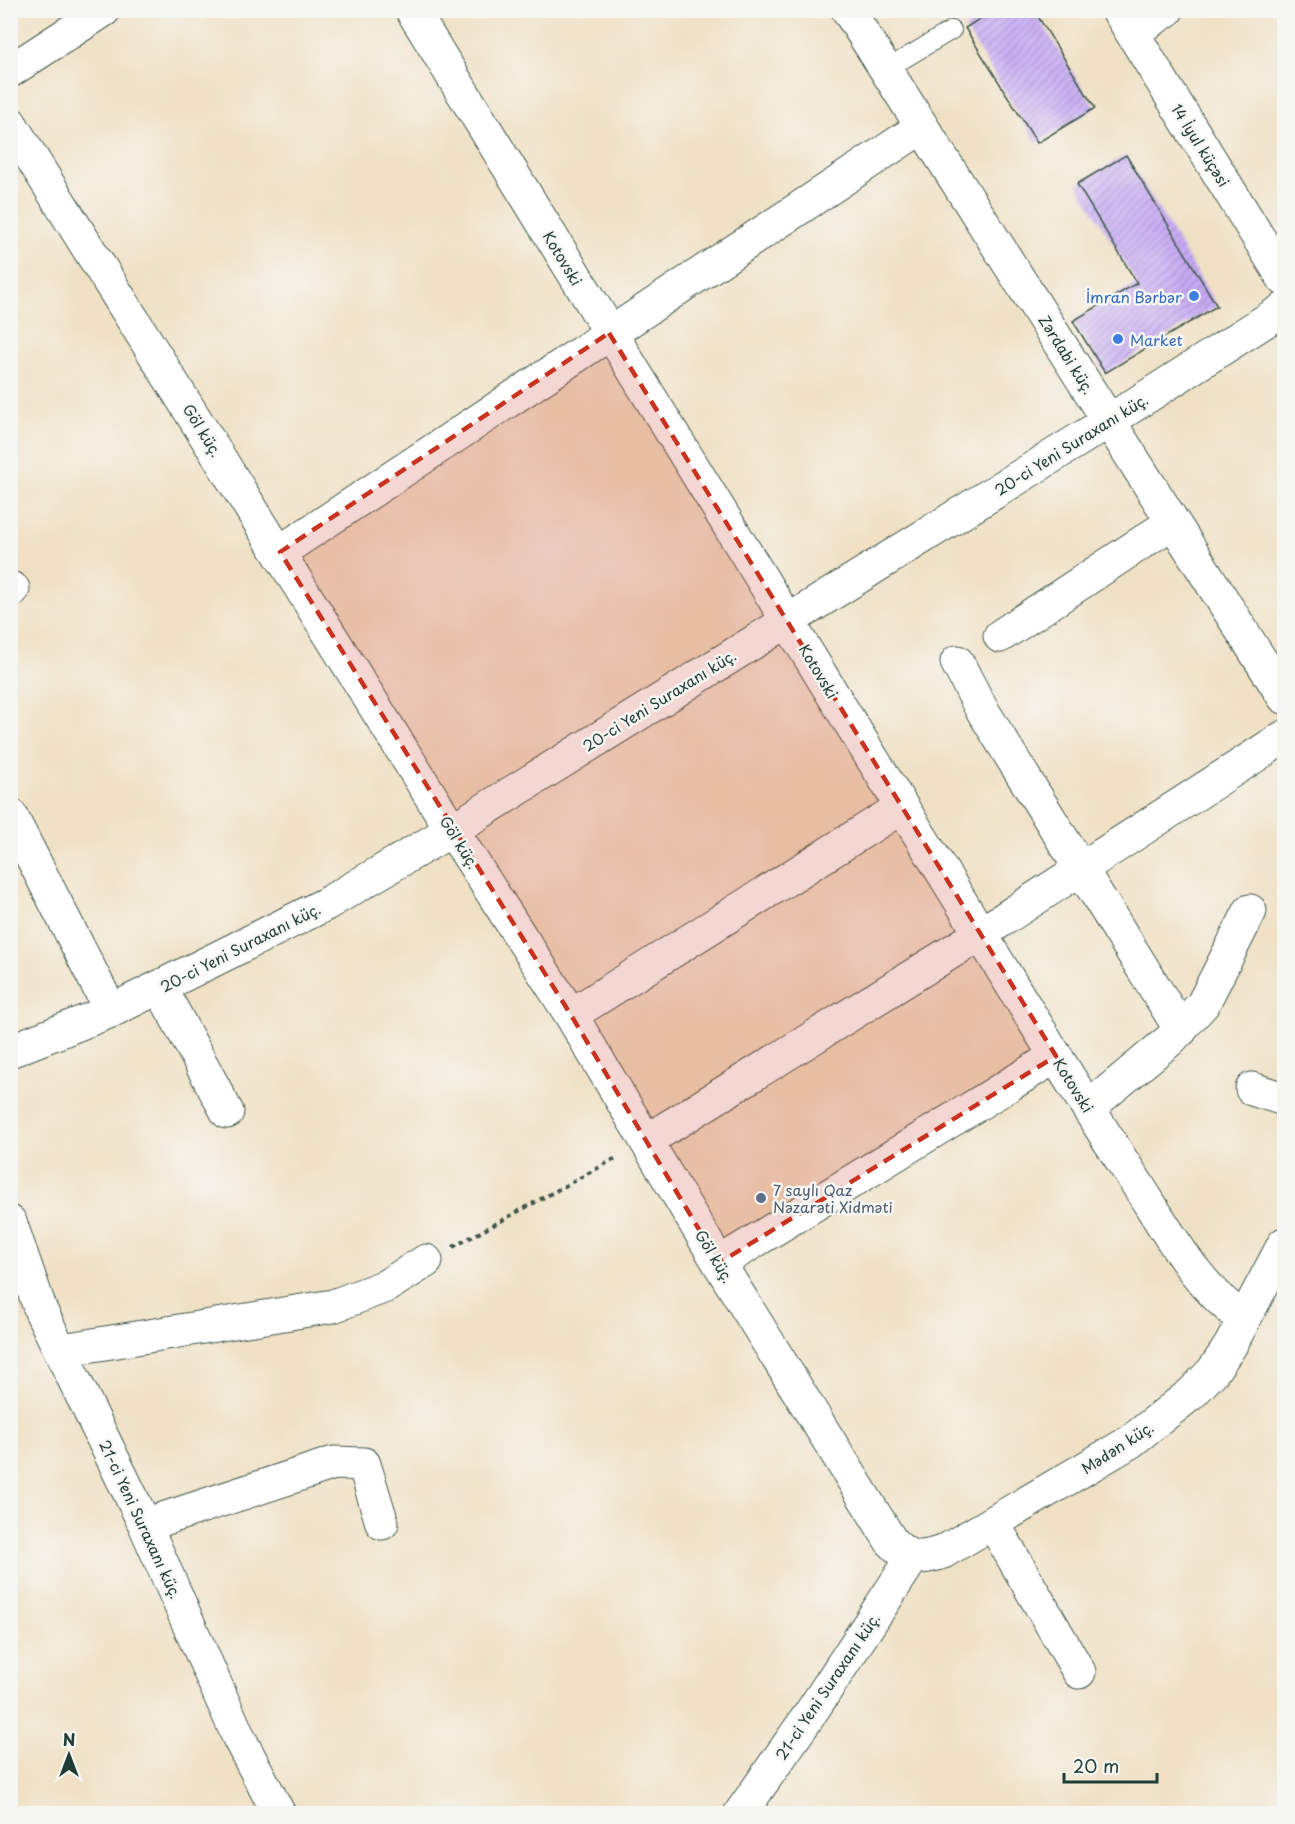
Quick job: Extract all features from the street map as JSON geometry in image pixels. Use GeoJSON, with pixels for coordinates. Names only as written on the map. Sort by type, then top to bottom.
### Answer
{"type":"FeatureCollection","features":[{"type":"Feature","properties":{"kind":"street"},"geometry":{"type":"LineString","coordinates":[[10,72],[104,10]]}},
{"type":"Feature","properties":{"kind":"street","name":"Kotovski"},"geometry":{"type":"LineString","coordinates":[[412,10],[1088,1108],[1209,1290],[1224,1305],[1244,1319]]}},
{"type":"Feature","properties":{"kind":"street","name":"Zərdabi küç."},"geometry":{"type":"LineString","coordinates":[[848,10],[1284,697]]}},
{"type":"Feature","properties":{"kind":"street"},"geometry":{"type":"LineString","coordinates":[[1125,22],[1167,10]]}},
{"type":"Feature","properties":{"kind":"street","name":"14 İyul küçəsi"},"geometry":{"type":"LineString","coordinates":[[1125,22],[1284,279]]}},
{"type":"Feature","properties":{"kind":"street","name":"Göl küç."},"geometry":{"type":"LineString","coordinates":[[10,123],[452,830],[572,1015],[719,1263],[891,1541],[902,1552],[913,1557]]}},
{"type":"Feature","properties":{"kind":"street"},"geometry":{"type":"LineString","coordinates":[[280,552],[922,127]]}},
{"type":"Feature","properties":{"kind":"street","name":"20-ci Yeni Suraxanı küç."},"geometry":{"type":"LineString","coordinates":[[10,1052],[111,1011],[326,904],[452,830],[1109,421],[1284,309]]}},
{"type":"Feature","properties":{"kind":"street"},"geometry":{"type":"LineString","coordinates":[[1000,636],[1173,522]]}},
{"type":"Feature","properties":{"kind":"street"},"geometry":{"type":"LineString","coordinates":[[957,663],[981,708],[1180,1030]]}},
{"type":"Feature","properties":{"kind":"street"},"geometry":{"type":"LineString","coordinates":[[646,1141],[982,933],[1284,737]]}},
{"type":"Feature","properties":{"kind":"street"},"geometry":{"type":"LineString","coordinates":[[572,1015],[902,807]]}},
{"type":"Feature","properties":{"kind":"street"},"geometry":{"type":"LineString","coordinates":[[10,814],[111,1011]]}},
{"type":"Feature","properties":{"kind":"street"},"geometry":{"type":"LineString","coordinates":[[1088,1108],[1180,1030],[1203,1004],[1250,911]]}},
{"type":"Feature","properties":{"kind":"street"},"geometry":{"type":"LineString","coordinates":[[160,987],[227,1112]]}},
{"type":"Feature","properties":{"kind":"street"},"geometry":{"type":"LineString","coordinates":[[719,1263],[1056,1056]]}},
{"type":"Feature","properties":{"kind":"street"},"geometry":{"type":"LineString","coordinates":[[1252,1089],[1284,1099]]}},
{"type":"Feature","properties":{"kind":"street","name":"21-ci Yeni Suraxanı küç."},"geometry":{"type":"LineString","coordinates":[[10,1222],[41,1311],[62,1350],[145,1525],[239,1738],[279,1814]]}},
{"type":"Feature","properties":{"kind":"street","name":"Mədən küç."},"geometry":{"type":"LineString","coordinates":[[913,1557],[926,1557],[943,1552],[1130,1442],[1192,1393],[1230,1346],[1284,1244]]}},
{"type":"Feature","properties":{"kind":"street"},"geometry":{"type":"LineString","coordinates":[[62,1350],[333,1306],[386,1286],[426,1261]]}},
{"type":"Feature","properties":{"kind":"street"},"geometry":{"type":"LineString","coordinates":[[145,1525],[333,1462],[364,1464],[382,1522]]}},
{"type":"Feature","properties":{"kind":"street"},"geometry":{"type":"LineString","coordinates":[[993,1522],[1078,1672]]}},
{"type":"Feature","properties":{"kind":"street","name":"21-ci Yeni Suraxanı küç."},"geometry":{"type":"LineString","coordinates":[[740,1814],[913,1557]]}},
{"type":"Feature","properties":{"kind":"lane"},"geometry":{"type":"LineString","coordinates":[[885,70],[952,30]]}},
{"type":"Feature","properties":{"kind":"path"},"geometry":{"type":"LineString","coordinates":[[426,1261],[646,1141]]}},
{"type":"Feature","properties":{"kind":"highlighted area"},"geometry":{"type":"Polygon","coordinates":[[[609,333],[1056,1056],[719,1263],[571,1015],[280,552],[609,333]]]}},
{"type":"Feature","properties":{"kind":"building"},"geometry":{"type":"Polygon","coordinates":[[[994,10],[1034,10],[1095,108],[1037,143],[965,28],[994,10]]]}},
{"type":"Feature","properties":{"kind":"building"},"geometry":{"type":"Polygon","coordinates":[[[1126,155],[1217,306],[1105,373],[1073,321],[1137,283],[1077,184],[1126,155]]]}},
{"type":"Feature","properties":{"kind":"place","name":"İmran Bərbər"},"geometry":{"type":"Point","coordinates":[1194,296]}},
{"type":"Feature","properties":{"kind":"place","name":"Market"},"geometry":{"type":"Point","coordinates":[1118,339]}},
{"type":"Feature","properties":{"kind":"place","name":"7 saylı Qaz Nəzarəti Xidməti"},"geometry":{"type":"Point","coordinates":[761,1198]}}]}
